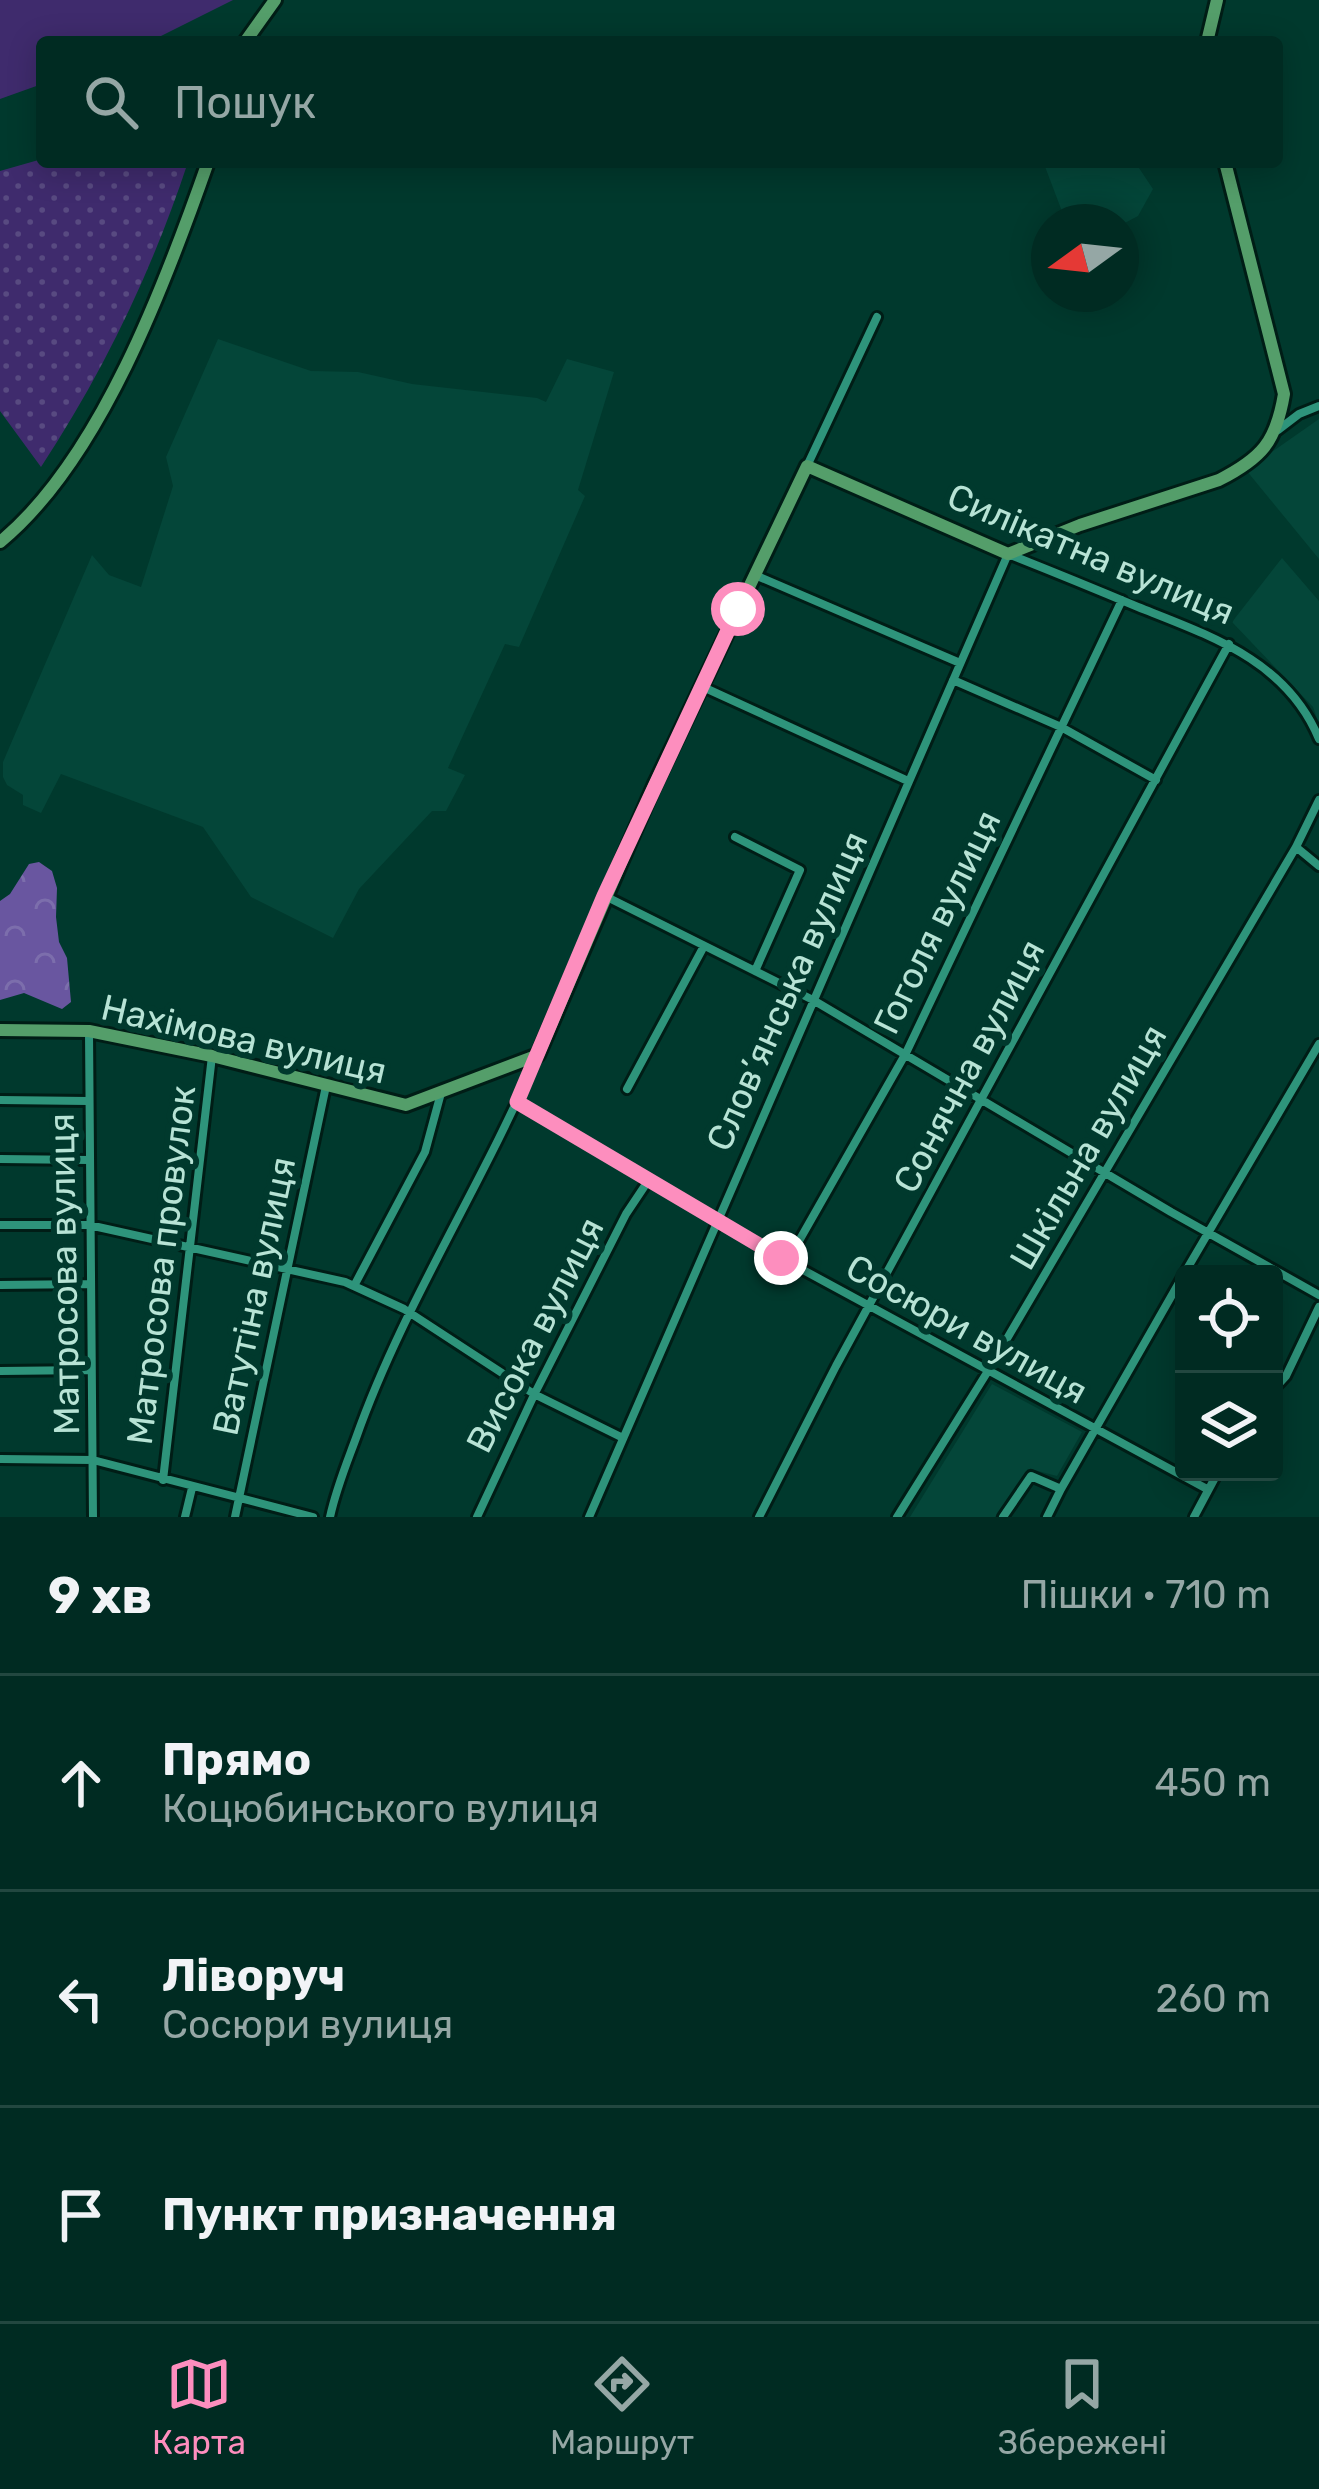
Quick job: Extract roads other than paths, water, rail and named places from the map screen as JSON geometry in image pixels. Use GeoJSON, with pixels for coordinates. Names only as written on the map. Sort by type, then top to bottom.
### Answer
{"type":"FeatureCollection","features":[{"type":"Feature","properties":{"kind":"street"},"geometry":{"type":"LineString","coordinates":[[249,36],[275,0]]}},
{"type":"Feature","properties":{"kind":"street"},"geometry":{"type":"LineString","coordinates":[[1208,36],[1217,0]]}},
{"type":"Feature","properties":{"kind":"street"},"geometry":{"type":"LineString","coordinates":[[0,542],[38,502],[96,420],[142,330],[206,168]]}},
{"type":"Feature","properties":{"kind":"street"},"geometry":{"type":"LineString","coordinates":[[1228,168],[1284,394],[1278,430]]}},
{"type":"Feature","properties":{"kind":"street"},"geometry":{"type":"LineString","coordinates":[[331,1517],[337,1485],[408,1314],[517,1102],[604,896],[877,316]]}},
{"type":"Feature","properties":{"kind":"street"},"geometry":{"type":"LineString","coordinates":[[1008,554],[1219,480],[1267,447],[1278,430],[1299,414],[1319,406]]}},
{"type":"Feature","properties":{"kind":"street","name":"Силікатна вулиця"},"geometry":{"type":"LineString","coordinates":[[807,466],[1229,644],[1282,683],[1307,710],[1319,739]]}},
{"type":"Feature","properties":{"kind":"street","name":"Слов’янська вулиця"},"geometry":{"type":"LineString","coordinates":[[589,1517],[1008,554]]}},
{"type":"Feature","properties":{"kind":"street"},"geometry":{"type":"LineString","coordinates":[[755,574],[960,663]]}},
{"type":"Feature","properties":{"kind":"street","name":"Гоголя вулиця"},"geometry":{"type":"LineString","coordinates":[[788,1262],[906,1053],[1122,600]]}},
{"type":"Feature","properties":{"kind":"street","name":"Сонячна вулиця"},"geometry":{"type":"LineString","coordinates":[[759,1517],[1229,644]]}},
{"type":"Feature","properties":{"kind":"street"},"geometry":{"type":"LineString","coordinates":[[953,680],[1061,728],[1156,780]]}},
{"type":"Feature","properties":{"kind":"street"},"geometry":{"type":"LineString","coordinates":[[701,686],[908,781]]}},
{"type":"Feature","properties":{"kind":"street","name":"Шкільна вулиця"},"geometry":{"type":"LineString","coordinates":[[897,1517],[988,1371],[1296,847],[1319,800]]}},
{"type":"Feature","properties":{"kind":"street"},"geometry":{"type":"LineString","coordinates":[[735,837],[800,870],[755,971]]}},
{"type":"Feature","properties":{"kind":"street"},"geometry":{"type":"LineString","coordinates":[[1296,847],[1319,866]]}},
{"type":"Feature","properties":{"kind":"street"},"geometry":{"type":"LineString","coordinates":[[604,896],[813,1000],[1319,1295]]}},
{"type":"Feature","properties":{"kind":"street"},"geometry":{"type":"LineString","coordinates":[[627,1089],[704,946]]}},
{"type":"Feature","properties":{"kind":"street","name":"Нахімова вулиця"},"geometry":{"type":"LineString","coordinates":[[0,1030],[89,1031],[212,1056],[406,1105],[538,1054]]}},
{"type":"Feature","properties":{"kind":"street","name":"Матросова вулиця"},"geometry":{"type":"LineString","coordinates":[[89,1031],[93,1517]]}},
{"type":"Feature","properties":{"kind":"street"},"geometry":{"type":"LineString","coordinates":[[1189,1265],[1319,1044]]}},
{"type":"Feature","properties":{"kind":"street","name":"Матросова провулок"},"geometry":{"type":"LineString","coordinates":[[163,1480],[212,1056]]}},
{"type":"Feature","properties":{"kind":"street","name":"Ватутіна вулиця"},"geometry":{"type":"LineString","coordinates":[[235,1517],[326,1086]]}},
{"type":"Feature","properties":{"kind":"street"},"geometry":{"type":"LineString","coordinates":[[354,1286],[425,1152],[441,1093]]}},
{"type":"Feature","properties":{"kind":"street"},"geometry":{"type":"LineString","coordinates":[[0,1100],[89,1100]]}},
{"type":"Feature","properties":{"kind":"street","name":"Сосюри вулиця"},"geometry":{"type":"LineString","coordinates":[[517,1102],[716,1222],[1207,1489]]}},
{"type":"Feature","properties":{"kind":"street"},"geometry":{"type":"LineString","coordinates":[[0,1159],[89,1160]]}},
{"type":"Feature","properties":{"kind":"street","name":"Висока вулиця"},"geometry":{"type":"LineString","coordinates":[[477,1517],[534,1394],[626,1214],[648,1181]]}},
{"type":"Feature","properties":{"kind":"street"},"geometry":{"type":"LineString","coordinates":[[0,1225],[89,1225],[354,1286],[408,1314],[534,1394],[623,1438]]}},
{"type":"Feature","properties":{"kind":"street"},"geometry":{"type":"LineString","coordinates":[[0,1285],[90,1284]]}},
{"type":"Feature","properties":{"kind":"street"},"geometry":{"type":"LineString","coordinates":[[1047,1517],[1175,1289]]}},
{"type":"Feature","properties":{"kind":"street"},"geometry":{"type":"LineString","coordinates":[[1283,1379],[1319,1307]]}},
{"type":"Feature","properties":{"kind":"street"},"geometry":{"type":"LineString","coordinates":[[0,1371],[92,1370]]}},
{"type":"Feature","properties":{"kind":"street"},"geometry":{"type":"LineString","coordinates":[[0,1460],[93,1460],[313,1517]]}},
{"type":"Feature","properties":{"kind":"street"},"geometry":{"type":"LineString","coordinates":[[1004,1517],[1031,1476],[1060,1489]]}},
{"type":"Feature","properties":{"kind":"street"},"geometry":{"type":"LineString","coordinates":[[1194,1517],[1212,1481]]}},
{"type":"Feature","properties":{"kind":"street","name":"Матросова провулок"},"geometry":{"type":"LineString","coordinates":[[185,1517],[191,1487]]}}]}
